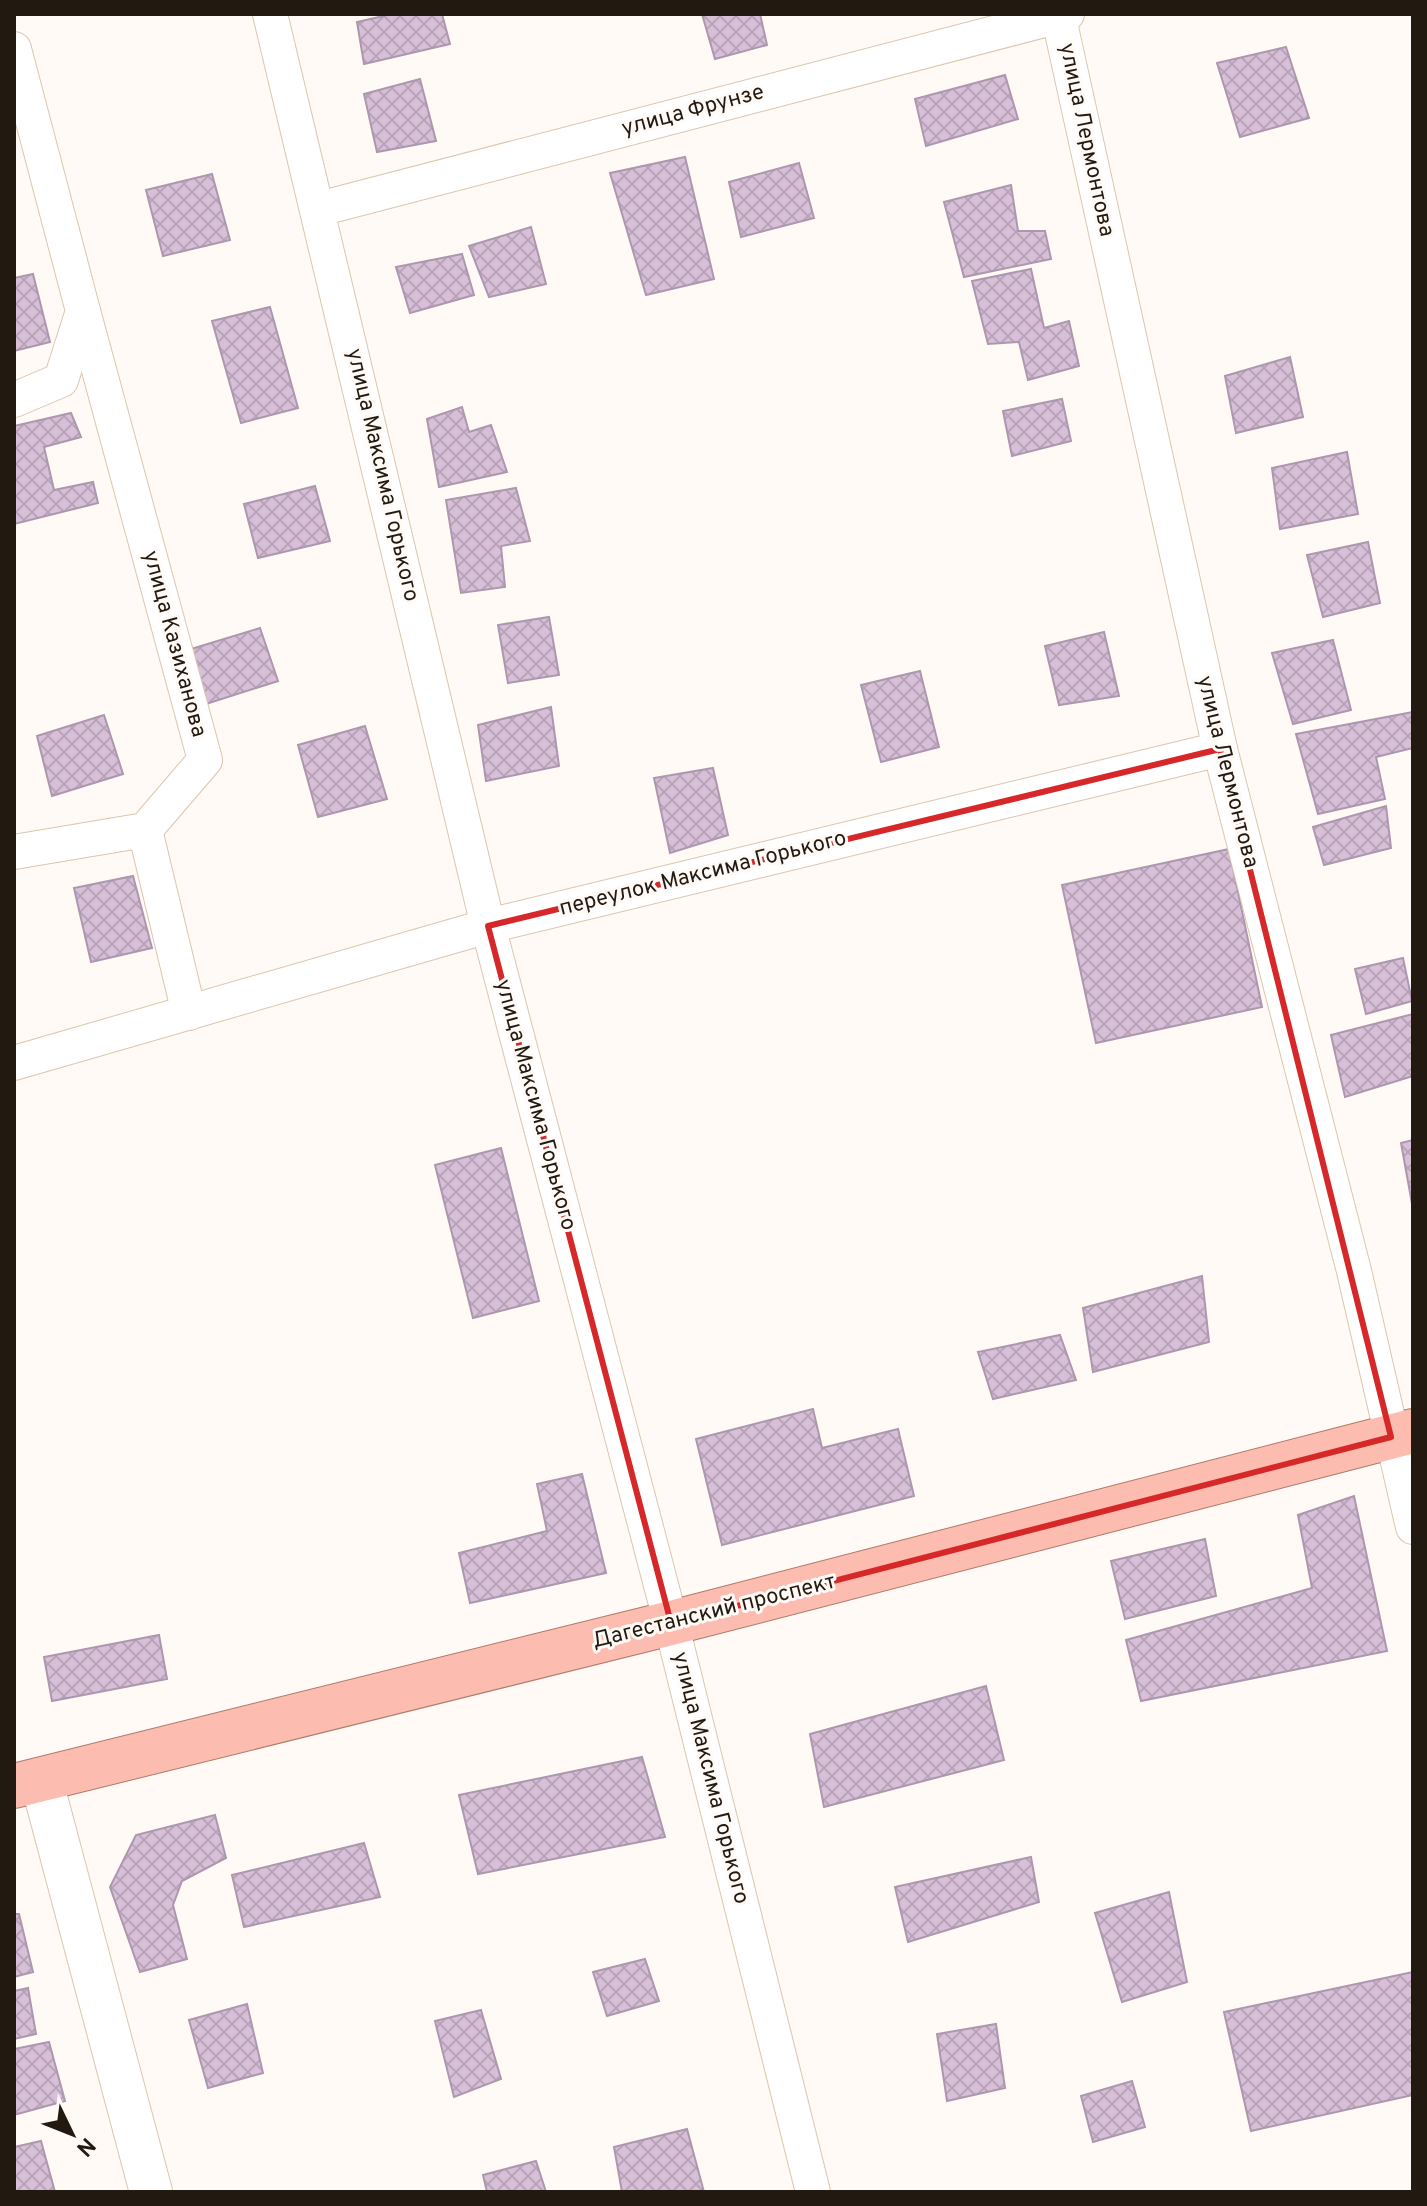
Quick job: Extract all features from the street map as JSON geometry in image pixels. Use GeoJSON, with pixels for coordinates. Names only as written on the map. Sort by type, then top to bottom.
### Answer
{"type":"FeatureCollection","features":[{"type":"Feature","properties":{"kind":"highway","name":"Дагестанский проспект"},"geometry":{"type":"LineString","coordinates":[[27,1782],[671,1623],[1402,1434]]}},
{"type":"Feature","properties":{"kind":"street","name":"улица Максима Горького"},"geometry":{"type":"LineString","coordinates":[[270,14],[488,926],[671,1623],[813,2192]]}},
{"type":"Feature","properties":{"kind":"street","name":"улица Фрунзе"},"geometry":{"type":"LineString","coordinates":[[319,209],[1061,15]]}},
{"type":"Feature","properties":{"kind":"street","name":"улица Лермонтова"},"geometry":{"type":"LineString","coordinates":[[1061,15],[1220,749],[1354,1271],[1402,1434],[1413,1527]]}},
{"type":"Feature","properties":{"kind":"street","name":"улица Казиханова"},"geometry":{"type":"LineString","coordinates":[[14,49],[205,760],[145,830]]}},
{"type":"Feature","properties":{"kind":"street"},"geometry":{"type":"LineString","coordinates":[[14,400],[61,380],[83,311]]}},
{"type":"Feature","properties":{"kind":"street","name":"переулок Максима Горького"},"geometry":{"type":"LineString","coordinates":[[14,1063],[488,926],[1220,749]]}},
{"type":"Feature","properties":{"kind":"street"},"geometry":{"type":"LineString","coordinates":[[14,852],[145,830],[189,1013]]}},
{"type":"Feature","properties":{"kind":"street"},"geometry":{"type":"LineString","coordinates":[[27,1782],[151,2192]]}},
{"type":"Feature","properties":{"kind":"highlighted area"},"geometry":{"type":"Polygon","coordinates":[[[1220,749],[1391,1437],[671,1623],[488,926],[1220,749]]]}},
{"type":"Feature","properties":{"kind":"building"},"geometry":{"type":"Polygon","coordinates":[[[392,14],[442,14],[450,44],[364,64],[357,22],[392,14]]]}},
{"type":"Feature","properties":{"kind":"building"},"geometry":{"type":"Polygon","coordinates":[[[702,14],[760,14],[767,45],[715,59],[702,14]]]}},
{"type":"Feature","properties":{"kind":"building"},"geometry":{"type":"Polygon","coordinates":[[[1286,47],[1309,118],[1240,137],[1217,63],[1286,47]]]}},
{"type":"Feature","properties":{"kind":"building"},"geometry":{"type":"Polygon","coordinates":[[[1005,75],[1018,119],[926,146],[915,99],[1005,75]]]}},
{"type":"Feature","properties":{"kind":"building"},"geometry":{"type":"Polygon","coordinates":[[[420,79],[436,141],[377,152],[364,94],[420,79]]]}},
{"type":"Feature","properties":{"kind":"building"},"geometry":{"type":"Polygon","coordinates":[[[685,157],[714,279],[646,295],[610,173],[685,157]]]}},
{"type":"Feature","properties":{"kind":"building"},"geometry":{"type":"Polygon","coordinates":[[[799,163],[814,218],[741,237],[729,182],[799,163]]]}},
{"type":"Feature","properties":{"kind":"building"},"geometry":{"type":"Polygon","coordinates":[[[212,174],[230,240],[163,256],[146,190],[212,174]]]}},
{"type":"Feature","properties":{"kind":"building"},"geometry":{"type":"Polygon","coordinates":[[[1011,185],[1018,231],[1045,231],[1051,259],[964,277],[944,202],[1011,185]]]}},
{"type":"Feature","properties":{"kind":"building"},"geometry":{"type":"Polygon","coordinates":[[[531,227],[546,284],[489,297],[469,246],[531,227]]]}},
{"type":"Feature","properties":{"kind":"building"},"geometry":{"type":"Polygon","coordinates":[[[462,254],[474,295],[410,313],[396,267],[462,254]]]}},
{"type":"Feature","properties":{"kind":"building"},"geometry":{"type":"Polygon","coordinates":[[[1031,269],[1044,328],[1069,321],[1079,366],[1028,380],[1019,342],[988,344],[972,281],[1031,269]]]}},
{"type":"Feature","properties":{"kind":"building"},"geometry":{"type":"Polygon","coordinates":[[[33,274],[50,342],[14,351],[14,278],[33,274]]]}},
{"type":"Feature","properties":{"kind":"building"},"geometry":{"type":"Polygon","coordinates":[[[270,307],[298,408],[241,423],[212,321],[270,307]]]}},
{"type":"Feature","properties":{"kind":"building"},"geometry":{"type":"Polygon","coordinates":[[[1290,357],[1303,417],[1236,433],[1225,376],[1290,357]]]}},
{"type":"Feature","properties":{"kind":"building"},"geometry":{"type":"Polygon","coordinates":[[[1062,399],[1071,441],[1012,456],[1003,411],[1062,399]]]}},
{"type":"Feature","properties":{"kind":"building"},"geometry":{"type":"Polygon","coordinates":[[[462,407],[469,432],[491,425],[507,472],[439,487],[427,419],[462,407]]]}},
{"type":"Feature","properties":{"kind":"building"},"geometry":{"type":"Polygon","coordinates":[[[71,413],[81,437],[44,447],[54,490],[93,482],[98,503],[14,524],[14,426],[71,413]]]}},
{"type":"Feature","properties":{"kind":"building"},"geometry":{"type":"Polygon","coordinates":[[[1347,452],[1358,514],[1280,529],[1272,468],[1347,452]]]}},
{"type":"Feature","properties":{"kind":"building"},"geometry":{"type":"Polygon","coordinates":[[[315,486],[330,541],[258,558],[244,504],[315,486]]]}},
{"type":"Feature","properties":{"kind":"building"},"geometry":{"type":"Polygon","coordinates":[[[516,488],[530,541],[501,546],[505,587],[461,593],[446,500],[516,488]]]}},
{"type":"Feature","properties":{"kind":"building"},"geometry":{"type":"Polygon","coordinates":[[[1368,542],[1380,603],[1323,617],[1307,555],[1368,542]]]}},
{"type":"Feature","properties":{"kind":"building"},"geometry":{"type":"Polygon","coordinates":[[[549,617],[559,675],[508,683],[498,625],[549,617]]]}},
{"type":"Feature","properties":{"kind":"building"},"geometry":{"type":"Polygon","coordinates":[[[260,628],[278,681],[206,704],[188,650],[260,628]]]}},
{"type":"Feature","properties":{"kind":"building"},"geometry":{"type":"Polygon","coordinates":[[[1104,632],[1119,696],[1059,705],[1045,646],[1104,632]]]}},
{"type":"Feature","properties":{"kind":"building"},"geometry":{"type":"Polygon","coordinates":[[[1333,640],[1351,710],[1293,724],[1272,653],[1333,640]]]}},
{"type":"Feature","properties":{"kind":"building"},"geometry":{"type":"Polygon","coordinates":[[[920,671],[939,747],[881,762],[861,685],[920,671]]]}},
{"type":"Feature","properties":{"kind":"building"},"geometry":{"type":"Polygon","coordinates":[[[551,707],[559,766],[486,781],[478,725],[551,707]]]}},
{"type":"Feature","properties":{"kind":"building"},"geometry":{"type":"Polygon","coordinates":[[[1413,712],[1413,748],[1376,757],[1385,799],[1318,814],[1296,734],[1413,712]]]}},
{"type":"Feature","properties":{"kind":"building"},"geometry":{"type":"Polygon","coordinates":[[[104,715],[123,774],[52,796],[37,736],[104,715]]]}},
{"type":"Feature","properties":{"kind":"building"},"geometry":{"type":"Polygon","coordinates":[[[365,726],[387,799],[318,817],[298,745],[365,726]]]}},
{"type":"Feature","properties":{"kind":"building"},"geometry":{"type":"Polygon","coordinates":[[[713,768],[728,835],[670,853],[654,778],[713,768]]]}},
{"type":"Feature","properties":{"kind":"building"},"geometry":{"type":"Polygon","coordinates":[[[1386,806],[1391,848],[1324,865],[1313,827],[1386,806]]]}},
{"type":"Feature","properties":{"kind":"building"},"geometry":{"type":"Polygon","coordinates":[[[1229,849],[1262,1007],[1096,1043],[1062,885],[1229,849]]]}},
{"type":"Feature","properties":{"kind":"building"},"geometry":{"type":"Polygon","coordinates":[[[133,876],[152,948],[91,962],[74,888],[133,876]]]}},
{"type":"Feature","properties":{"kind":"building"},"geometry":{"type":"Polygon","coordinates":[[[1403,958],[1412,1001],[1366,1014],[1355,969],[1403,958]]]}},
{"type":"Feature","properties":{"kind":"building"},"geometry":{"type":"Polygon","coordinates":[[[1413,1014],[1413,1076],[1345,1097],[1331,1035],[1413,1014]]]}},
{"type":"Feature","properties":{"kind":"building"},"geometry":{"type":"Polygon","coordinates":[[[1413,1140],[1413,1203],[1412,1204],[1401,1143],[1413,1140]]]}},
{"type":"Feature","properties":{"kind":"building"},"geometry":{"type":"Polygon","coordinates":[[[501,1148],[539,1301],[473,1318],[435,1165],[501,1148]]]}},
{"type":"Feature","properties":{"kind":"building"},"geometry":{"type":"Polygon","coordinates":[[[1202,1276],[1209,1342],[1093,1372],[1083,1308],[1202,1276]]]}},
{"type":"Feature","properties":{"kind":"building"},"geometry":{"type":"Polygon","coordinates":[[[1060,1335],[1076,1380],[993,1399],[978,1352],[1060,1335]]]}},
{"type":"Feature","properties":{"kind":"building"},"geometry":{"type":"Polygon","coordinates":[[[813,1409],[822,1448],[898,1429],[914,1496],[722,1545],[696,1439],[813,1409]]]}},
{"type":"Feature","properties":{"kind":"building"},"geometry":{"type":"Polygon","coordinates":[[[582,1474],[606,1573],[470,1603],[459,1553],[547,1531],[537,1484],[582,1474]]]}},
{"type":"Feature","properties":{"kind":"building"},"geometry":{"type":"Polygon","coordinates":[[[1354,1496],[1387,1651],[1141,1701],[1126,1640],[1312,1588],[1298,1515],[1354,1496]]]}},
{"type":"Feature","properties":{"kind":"building"},"geometry":{"type":"Polygon","coordinates":[[[1205,1539],[1216,1596],[1125,1619],[1111,1561],[1205,1539]]]}},
{"type":"Feature","properties":{"kind":"building"},"geometry":{"type":"Polygon","coordinates":[[[159,1635],[167,1679],[52,1701],[44,1657],[159,1635]]]}},
{"type":"Feature","properties":{"kind":"building"},"geometry":{"type":"Polygon","coordinates":[[[986,1686],[1004,1760],[824,1807],[810,1734],[986,1686]]]}},
{"type":"Feature","properties":{"kind":"building"},"geometry":{"type":"Polygon","coordinates":[[[642,1757],[665,1837],[478,1874],[459,1795],[642,1757]]]}},
{"type":"Feature","properties":{"kind":"building"},"geometry":{"type":"Polygon","coordinates":[[[215,1815],[226,1858],[182,1881],[173,1905],[187,1959],[140,1972],[110,1887],[136,1835],[215,1815]]]}},
{"type":"Feature","properties":{"kind":"building"},"geometry":{"type":"Polygon","coordinates":[[[364,1843],[380,1897],[244,1927],[232,1875],[364,1843]]]}},
{"type":"Feature","properties":{"kind":"building"},"geometry":{"type":"Polygon","coordinates":[[[1031,1857],[1039,1902],[908,1942],[895,1887],[1031,1857]]]}},
{"type":"Feature","properties":{"kind":"building"},"geometry":{"type":"Polygon","coordinates":[[[1169,1892],[1187,1982],[1122,2002],[1095,1913],[1169,1892]]]}},
{"type":"Feature","properties":{"kind":"building"},"geometry":{"type":"Polygon","coordinates":[[[14,1914],[19,1914],[33,1972],[14,1977],[14,1914]]]}},
{"type":"Feature","properties":{"kind":"building"},"geometry":{"type":"Polygon","coordinates":[[[645,1959],[659,2001],[607,2016],[593,1972],[645,1959]]]}},
{"type":"Feature","properties":{"kind":"building"},"geometry":{"type":"Polygon","coordinates":[[[1413,1972],[1413,2095],[1251,2131],[1224,2012],[1413,1972]]]}},
{"type":"Feature","properties":{"kind":"building"},"geometry":{"type":"Polygon","coordinates":[[[28,1988],[36,2034],[14,2039],[14,1991],[28,1988]]]}},
{"type":"Feature","properties":{"kind":"building"},"geometry":{"type":"Polygon","coordinates":[[[247,2004],[263,2073],[208,2088],[189,2020],[247,2004]]]}},
{"type":"Feature","properties":{"kind":"building"},"geometry":{"type":"Polygon","coordinates":[[[481,2010],[501,2079],[454,2097],[435,2021],[481,2010]]]}},
{"type":"Feature","properties":{"kind":"building"},"geometry":{"type":"Polygon","coordinates":[[[996,2024],[1005,2088],[947,2101],[937,2034],[996,2024]]]}},
{"type":"Feature","properties":{"kind":"building"},"geometry":{"type":"Polygon","coordinates":[[[49,2042],[65,2101],[14,2115],[14,2049],[49,2042]]]}},
{"type":"Feature","properties":{"kind":"building"},"geometry":{"type":"Polygon","coordinates":[[[1132,2081],[1145,2127],[1093,2142],[1081,2096],[1132,2081]]]}},
{"type":"Feature","properties":{"kind":"building"},"geometry":{"type":"Polygon","coordinates":[[[687,2129],[704,2192],[622,2192],[614,2147],[687,2129]]]}},
{"type":"Feature","properties":{"kind":"building"},"geometry":{"type":"Polygon","coordinates":[[[41,2141],[55,2192],[14,2192],[14,2147],[41,2141]]]}},
{"type":"Feature","properties":{"kind":"building"},"geometry":{"type":"Polygon","coordinates":[[[536,2161],[546,2192],[487,2192],[483,2175],[536,2161]]]}}]}
